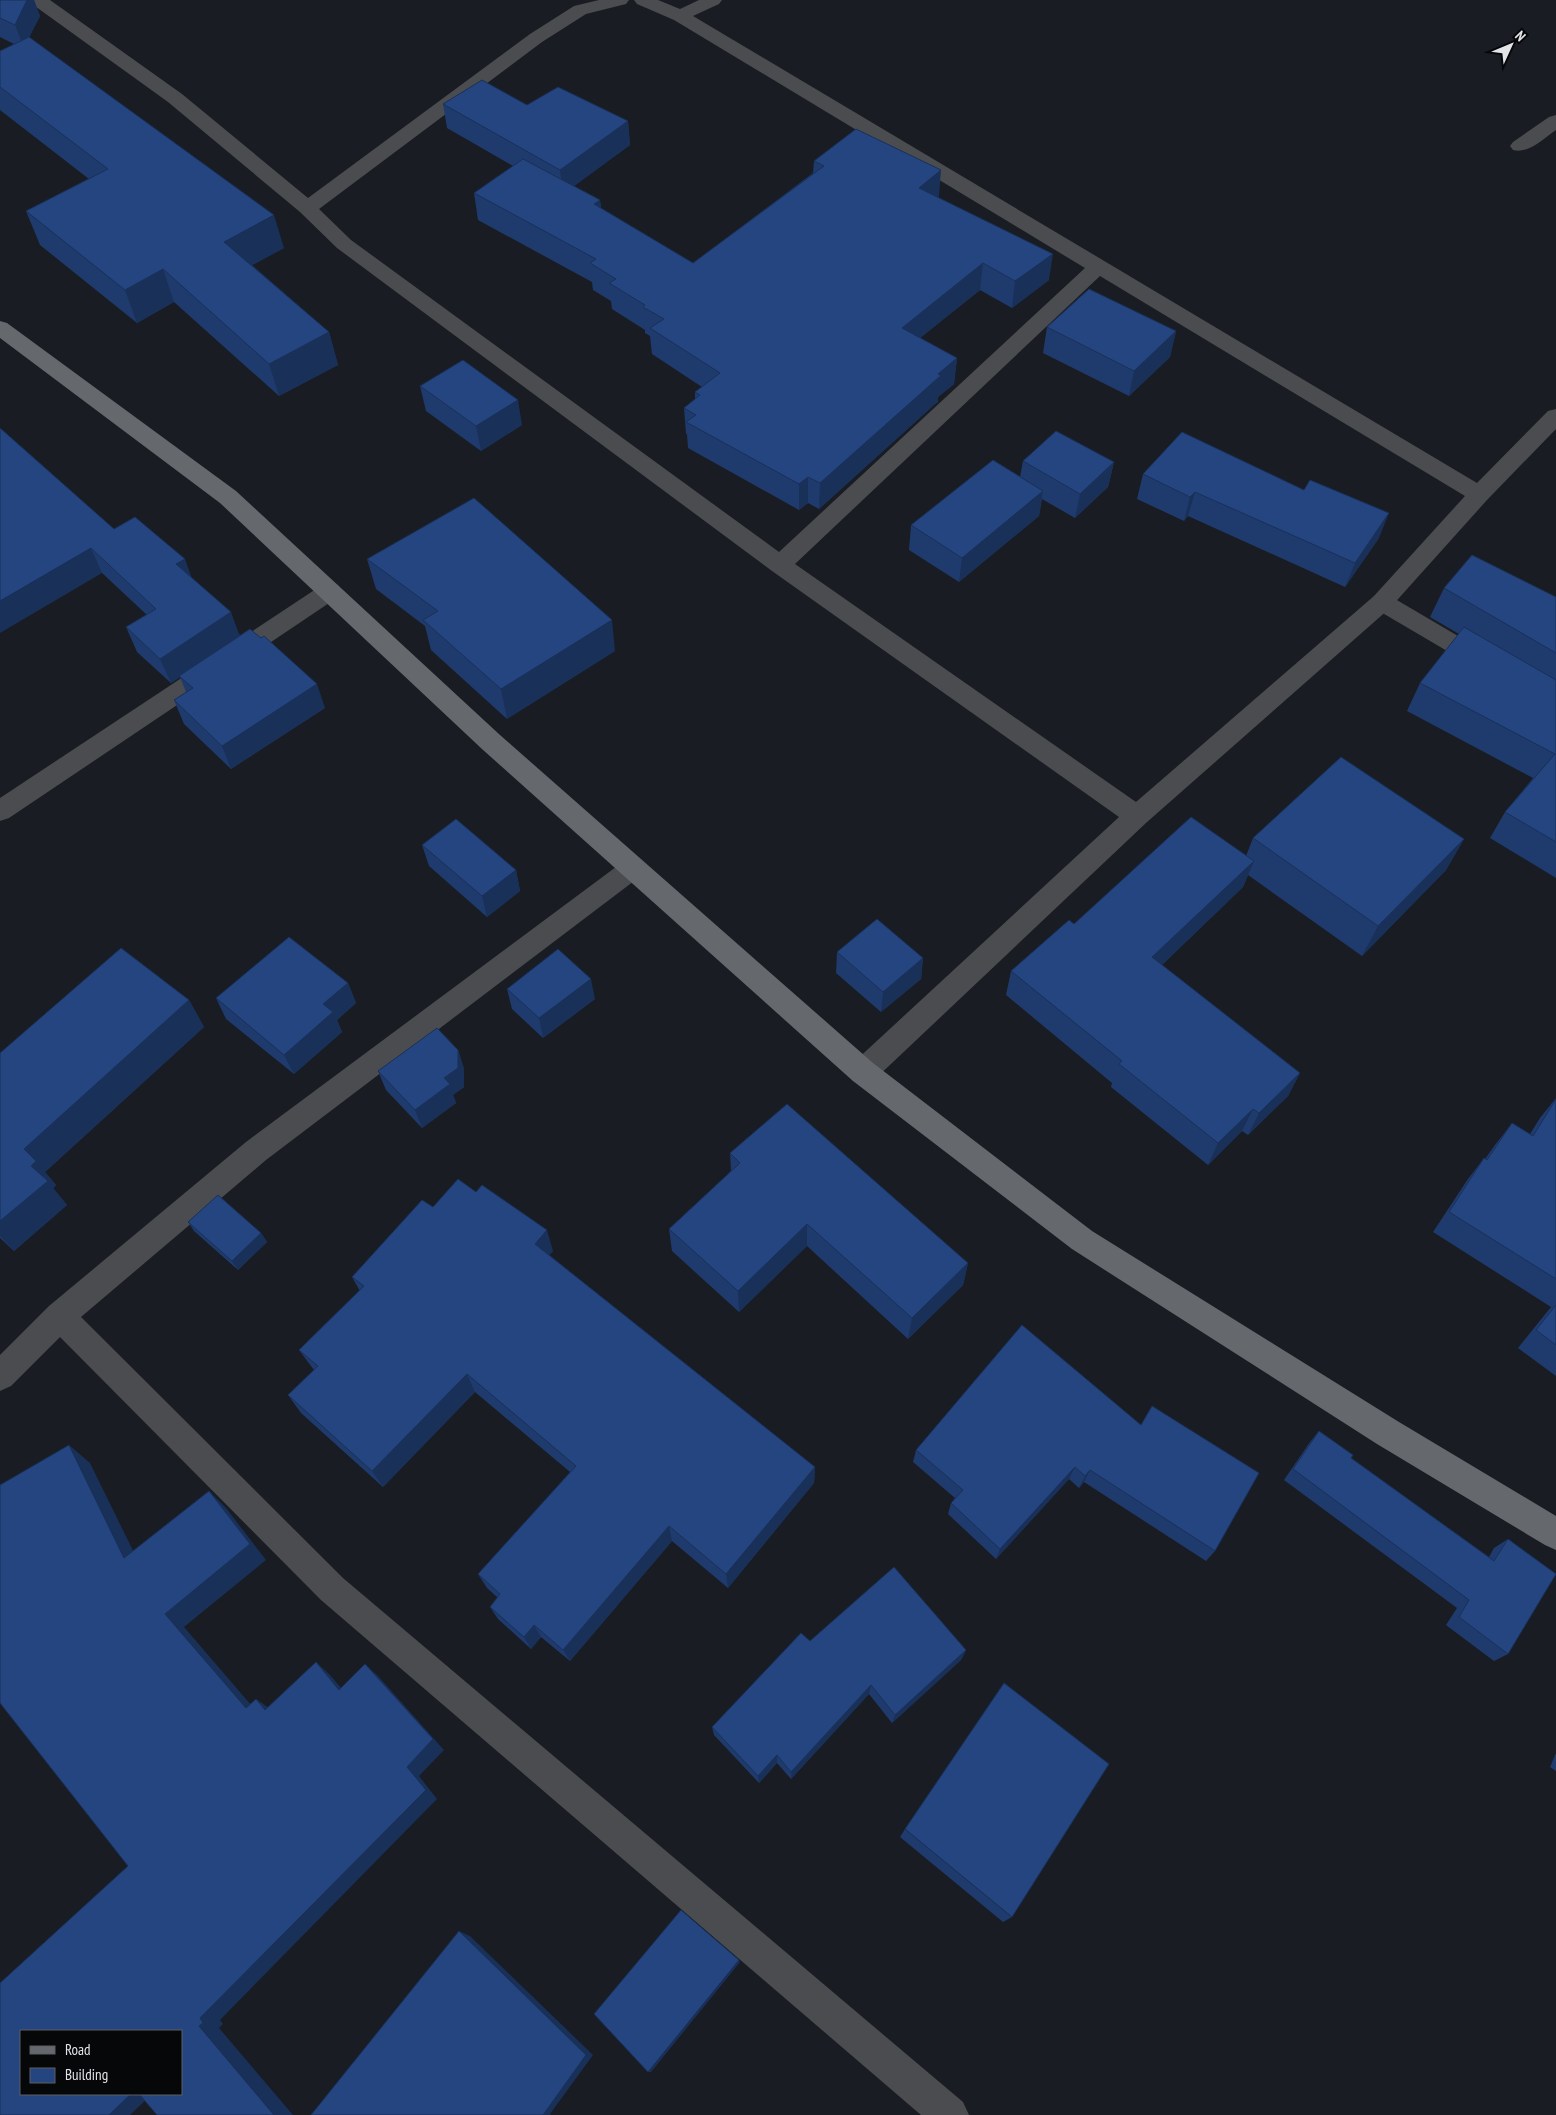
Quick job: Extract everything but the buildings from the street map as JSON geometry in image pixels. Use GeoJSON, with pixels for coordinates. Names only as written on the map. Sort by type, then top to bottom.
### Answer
{"type":"FeatureCollection","features":[{"type":"Feature","properties":{"kind":"street"},"geometry":{"type":"LineString","coordinates":[[38,0],[175,98],[307,208],[344,244],[780,565],[1137,816]]}},
{"type":"Feature","properties":{"kind":"street"},"geometry":{"type":"LineString","coordinates":[[307,208],[536,38],[580,10],[620,0]]}},
{"type":"Feature","properties":{"kind":"street"},"geometry":{"type":"LineString","coordinates":[[643,0],[680,16],[1479,494]]}},
{"type":"Feature","properties":{"kind":"street"},"geometry":{"type":"LineString","coordinates":[[680,16],[713,0]]}},
{"type":"Feature","properties":{"kind":"street"},"geometry":{"type":"LineString","coordinates":[[1520,146],[1556,121]]}},
{"type":"Feature","properties":{"kind":"street"},"geometry":{"type":"LineString","coordinates":[[780,565],[1098,266]]}},
{"type":"Feature","properties":{"kind":"street"},"geometry":{"type":"LineString","coordinates":[[0,328],[228,497],[330,590],[484,736],[863,1072],[1082,1240],[1388,1434],[1556,1534]]}},
{"type":"Feature","properties":{"kind":"street"},"geometry":{"type":"LineString","coordinates":[[863,1072],[1137,816],[1382,602],[1479,494],[1556,416]]}},
{"type":"Feature","properties":{"kind":"street"},"geometry":{"type":"LineString","coordinates":[[0,811],[330,590]]}},
{"type":"Feature","properties":{"kind":"street"},"geometry":{"type":"LineString","coordinates":[[1382,602],[1506,674]]}},
{"type":"Feature","properties":{"kind":"street"},"geometry":{"type":"LineString","coordinates":[[0,1376],[60,1316],[256,1151],[633,868]]}},
{"type":"Feature","properties":{"kind":"street"},"geometry":{"type":"LineString","coordinates":[[60,1316],[332,1589],[950,2115]]}}]}
